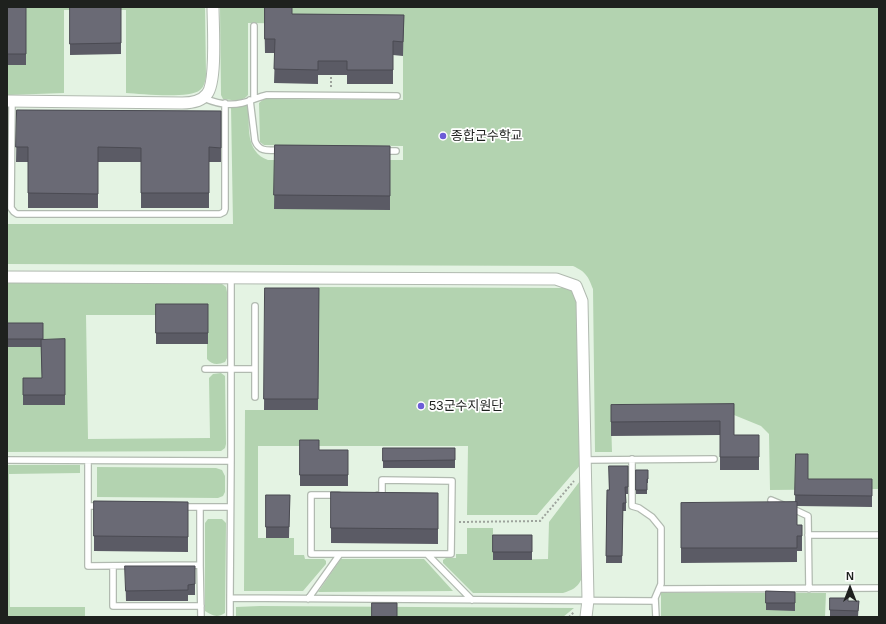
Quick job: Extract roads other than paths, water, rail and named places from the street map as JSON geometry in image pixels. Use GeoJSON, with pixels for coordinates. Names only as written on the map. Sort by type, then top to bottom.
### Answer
{"type":"FeatureCollection","features":[{"type":"Feature","properties":{"kind":"street"},"geometry":{"type":"LineString","coordinates":[[10,102],[197,102],[208,93],[213,78],[213,7]]}},
{"type":"Feature","properties":{"kind":"street"},"geometry":{"type":"LineString","coordinates":[[7,277],[556,279],[576,286],[582,301],[588,600],[586,617]]}},
{"type":"Feature","properties":{"kind":"lane"},"geometry":{"type":"LineString","coordinates":[[254,26],[252,99],[255,141],[257,146],[263,150],[287,150]]}},
{"type":"Feature","properties":{"kind":"lane"},"geometry":{"type":"LineString","coordinates":[[203,98],[218,103],[241,103],[267,95],[396,96]]}},
{"type":"Feature","properties":{"kind":"lane"},"geometry":{"type":"LineString","coordinates":[[10,102],[11,208],[17,214],[220,214],[224,212],[225,103]]}},
{"type":"Feature","properties":{"kind":"lane"},"geometry":{"type":"LineString","coordinates":[[373,151],[396,151]]}},
{"type":"Feature","properties":{"kind":"lane"},"geometry":{"type":"LineString","coordinates":[[230,617],[231,278]]}},
{"type":"Feature","properties":{"kind":"lane"},"geometry":{"type":"LineString","coordinates":[[255,306],[255,397]]}},
{"type":"Feature","properties":{"kind":"lane"},"geometry":{"type":"LineString","coordinates":[[205,369],[255,369]]}},
{"type":"Feature","properties":{"kind":"lane"},"geometry":{"type":"LineString","coordinates":[[585,464],[632,459],[714,459]]}},
{"type":"Feature","properties":{"kind":"lane"},"geometry":{"type":"LineString","coordinates":[[632,459],[632,506],[639,508],[652,517],[661,528],[661,584],[660,590],[657,593],[656,617]]}},
{"type":"Feature","properties":{"kind":"lane"},"geometry":{"type":"LineString","coordinates":[[7,460],[231,461]]}},
{"type":"Feature","properties":{"kind":"lane"},"geometry":{"type":"LineString","coordinates":[[88,461],[88,566],[200,565]]}},
{"type":"Feature","properties":{"kind":"lane"},"geometry":{"type":"LineString","coordinates":[[343,495],[311,495],[311,554],[451,554],[452,481],[382,480],[382,495],[374,495]]}},
{"type":"Feature","properties":{"kind":"lane"},"geometry":{"type":"LineString","coordinates":[[772,500],[808,516],[809,589]]}},
{"type":"Feature","properties":{"kind":"lane"},"geometry":{"type":"LineString","coordinates":[[88,506],[103,506]]}},
{"type":"Feature","properties":{"kind":"lane"},"geometry":{"type":"LineString","coordinates":[[178,507],[230,507]]}},
{"type":"Feature","properties":{"kind":"lane"},"geometry":{"type":"LineString","coordinates":[[200,507],[201,617]]}},
{"type":"Feature","properties":{"kind":"lane"},"geometry":{"type":"LineString","coordinates":[[808,535],[879,535]]}},
{"type":"Feature","properties":{"kind":"lane"},"geometry":{"type":"LineString","coordinates":[[308,598],[340,554]]}},
{"type":"Feature","properties":{"kind":"lane"},"geometry":{"type":"LineString","coordinates":[[427,554],[472,600]]}},
{"type":"Feature","properties":{"kind":"lane"},"geometry":{"type":"LineString","coordinates":[[113,566],[113,606],[201,606]]}},
{"type":"Feature","properties":{"kind":"lane"},"geometry":{"type":"LineString","coordinates":[[660,590],[879,588]]}},
{"type":"Feature","properties":{"kind":"lane"},"geometry":{"type":"LineString","coordinates":[[230,598],[656,601]]}},
{"type":"Feature","properties":{"kind":"place","name":"종합군수학교"},"geometry":{"type":"Point","coordinates":[443,136]}},
{"type":"Feature","properties":{"kind":"place","name":"53군수지원단"},"geometry":{"type":"Point","coordinates":[421,406]}}]}
